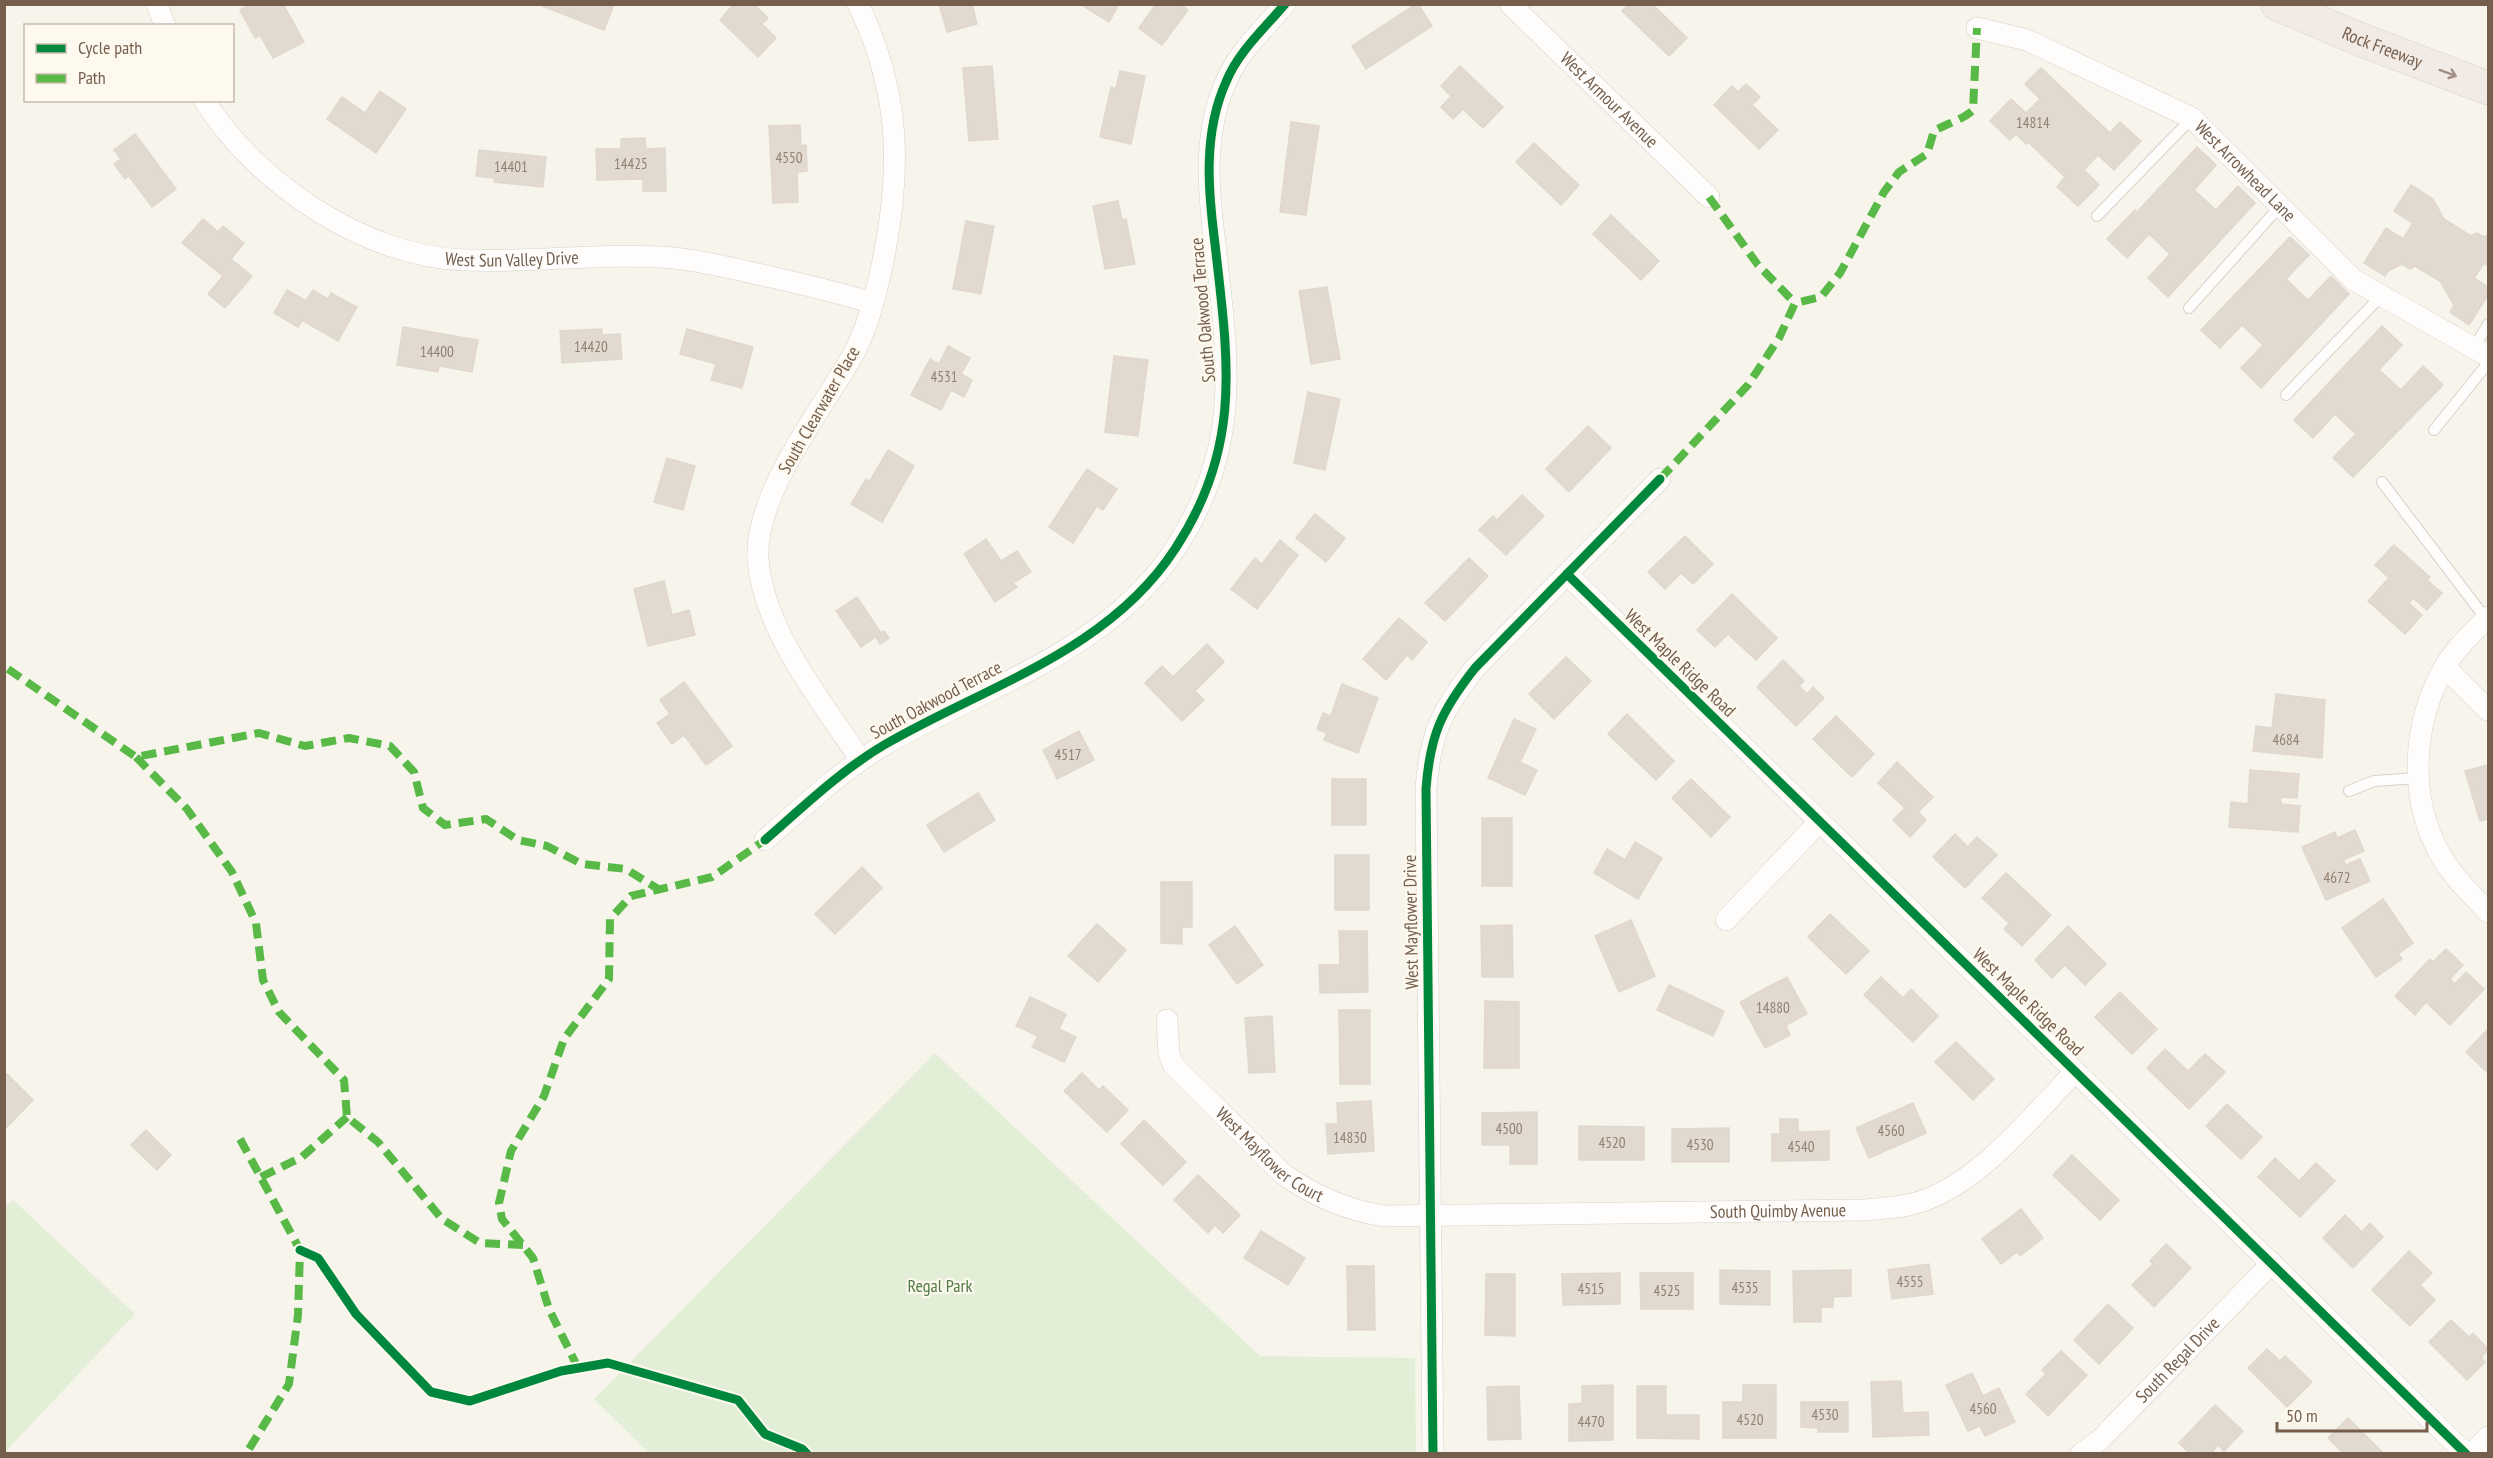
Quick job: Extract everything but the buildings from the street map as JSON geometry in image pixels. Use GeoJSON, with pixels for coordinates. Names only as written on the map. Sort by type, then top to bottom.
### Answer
{"type":"FeatureCollection","features":[{"type":"Feature","properties":{"kind":"highway","name":"Rock Freeway"},"geometry":{"type":"LineString","coordinates":[[2277,4],[2428,67],[2488,88]]}},
{"type":"Feature","properties":{"kind":"street"},"geometry":{"type":"LineString","coordinates":[[157,4],[164,24]]}},
{"type":"Feature","properties":{"kind":"street","name":"South Clearwater Place"},"geometry":{"type":"LineString","coordinates":[[858,4],[882,66],[892,116],[896,162],[891,225],[872,303],[852,358],[779,480],[764,519],[758,558],[766,598],[780,632],[796,662],[860,759]]}},
{"type":"Feature","properties":{"kind":"street","name":"South Oakwood Terrace"},"geometry":{"type":"LineString","coordinates":[[765,840],[860,759],[1094,634],[1151,582],[1174,551],[1196,515],[1207,489],[1217,458],[1227,388],[1227,346],[1208,176],[1212,135],[1226,82],[1235,66],[1285,4]]}},
{"type":"Feature","properties":{"kind":"street","name":"West Armour Avenue"},"geometry":{"type":"LineString","coordinates":[[1510,4],[1709,197]]}},
{"type":"Feature","properties":{"kind":"street","name":"West Arrowhead Lane"},"geometry":{"type":"LineString","coordinates":[[1977,28],[2027,40],[2192,118],[2354,280],[2484,356]]}},
{"type":"Feature","properties":{"kind":"street","name":"West Sun Valley Drive"},"geometry":{"type":"LineString","coordinates":[[206,102],[245,152],[302,202],[339,224],[405,250],[464,260],[523,261],[630,256],[675,258],[836,291],[872,303]]}},
{"type":"Feature","properties":{"kind":"street","name":"West Mayflower Drive"},"geometry":{"type":"LineString","coordinates":[[1433,1454],[1426,789],[1432,742],[1443,714],[1454,695],[1475,668],[1660,479]]}},
{"type":"Feature","properties":{"kind":"street","name":"West Maple Ridge Road"},"geometry":{"type":"LineString","coordinates":[[1567,574],[2466,1454]]}},
{"type":"Feature","properties":{"kind":"street"},"geometry":{"type":"LineString","coordinates":[[2487,618],[2457,649],[2431,695],[2422,725],[2418,751],[2418,778],[2422,808],[2441,856],[2462,886],[2488,912]]}},
{"type":"Feature","properties":{"kind":"street"},"geometry":{"type":"LineString","coordinates":[[2445,667],[2488,710]]}},
{"type":"Feature","properties":{"kind":"street"},"geometry":{"type":"LineString","coordinates":[[1726,920],[1819,822]]}},
{"type":"Feature","properties":{"kind":"street","name":"West Mayflower Court"},"geometry":{"type":"LineString","coordinates":[[1167,1020],[1169,1054],[1174,1066],[1283,1174],[1304,1189],[1360,1212],[1384,1216],[1431,1217]]}},
{"type":"Feature","properties":{"kind":"street","name":"South Quimby Avenue"},"geometry":{"type":"LineString","coordinates":[[1431,1217],[1866,1210],[1910,1205],[1944,1191],[1972,1175],[2075,1072]]}},
{"type":"Feature","properties":{"kind":"street","name":"South Regal Drive"},"geometry":{"type":"LineString","coordinates":[[2081,1454],[2100,1440],[2272,1263]]}},
{"type":"Feature","properties":{"kind":"street"},"geometry":{"type":"LineString","coordinates":[[2472,1454],[2488,1437]]}},
{"type":"Feature","properties":{"kind":"lane"},"geometry":{"type":"LineString","coordinates":[[2097,216],[2192,118]]}},
{"type":"Feature","properties":{"kind":"lane"},"geometry":{"type":"LineString","coordinates":[[2189,308],[2280,206]]}},
{"type":"Feature","properties":{"kind":"lane"},"geometry":{"type":"LineString","coordinates":[[2286,395],[2381,296]]}},
{"type":"Feature","properties":{"kind":"lane"},"geometry":{"type":"LineString","coordinates":[[2434,430],[2484,356],[2488,324]]}},
{"type":"Feature","properties":{"kind":"lane"},"geometry":{"type":"LineString","coordinates":[[2382,482],[2487,618]]}},
{"type":"Feature","properties":{"kind":"lane"},"geometry":{"type":"LineString","coordinates":[[2349,791],[2374,781],[2418,778]]}},
{"type":"Feature","properties":{"kind":"green space","name":"Regal Park"},"geometry":{"type":"Polygon","coordinates":[[[935,1053],[1260,1356],[1415,1358],[1416,1453],[649,1453],[594,1399],[935,1053]]]}},
{"type":"Feature","properties":{"kind":"green space"},"geometry":{"type":"Polygon","coordinates":[[[13,1200],[135,1314],[5,1452],[4,1209],[13,1200]]]}},
{"type":"Feature","properties":{"kind":"marked path"},"geometry":{"type":"LineString","coordinates":[[1660,479],[1748,385],[1779,338],[1795,303],[1821,297],[1840,273],[1884,192],[1899,172],[1927,154],[1934,131],[1973,110],[1977,28]]}},
{"type":"Feature","properties":{"kind":"marked path"},"geometry":{"type":"LineString","coordinates":[[1709,197],[1758,265],[1795,303]]}},
{"type":"Feature","properties":{"kind":"marked path"},"geometry":{"type":"LineString","coordinates":[[8,669],[136,757],[259,733],[305,746],[349,738],[390,746],[414,772],[423,808],[445,825],[486,819],[518,840],[547,846],[582,864],[626,869],[658,889]]}},
{"type":"Feature","properties":{"kind":"marked path"},"geometry":{"type":"LineString","coordinates":[[136,757],[187,809],[232,872],[256,923],[263,980],[279,1012],[344,1080],[347,1117],[378,1142],[442,1219],[480,1243],[523,1245]]}},
{"type":"Feature","properties":{"kind":"marked path"},"geometry":{"type":"LineString","coordinates":[[578,1368],[549,1309],[533,1258],[502,1219],[499,1203],[511,1151],[544,1096],[564,1039],[609,979],[610,919],[631,896],[712,877],[765,840]]}},
{"type":"Feature","properties":{"kind":"marked path"},"geometry":{"type":"LineString","coordinates":[[261,1177],[302,1157],[347,1117]]}},
{"type":"Feature","properties":{"kind":"marked path"},"geometry":{"type":"LineString","coordinates":[[240,1139],[300,1250],[298,1315],[289,1384],[246,1454]]}},
{"type":"Feature","properties":{"kind":"cycle path"},"geometry":{"type":"LineString","coordinates":[[765,840],[822,790],[868,755],[923,724],[1042,664],[1080,641],[1115,615],[1147,585],[1175,549],[1197,511],[1212,474],[1221,438],[1225,401],[1224,326],[1209,182],[1214,121],[1226,82],[1237,61],[1285,4]]}},
{"type":"Feature","properties":{"kind":"cycle path"},"geometry":{"type":"LineString","coordinates":[[1433,1454],[1426,789],[1431,753],[1446,710],[1475,668],[1660,479]]}},
{"type":"Feature","properties":{"kind":"cycle path"},"geometry":{"type":"LineString","coordinates":[[1567,574],[2466,1454]]}},
{"type":"Feature","properties":{"kind":"cycle path"},"geometry":{"type":"LineString","coordinates":[[300,1250],[318,1258],[356,1314],[431,1392],[470,1401],[561,1371],[608,1363],[738,1400],[765,1434],[802,1449],[807,1454]]}}]}
